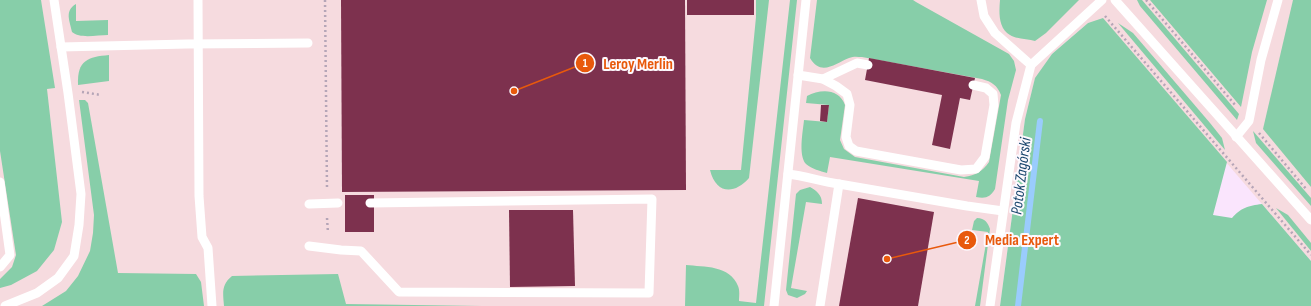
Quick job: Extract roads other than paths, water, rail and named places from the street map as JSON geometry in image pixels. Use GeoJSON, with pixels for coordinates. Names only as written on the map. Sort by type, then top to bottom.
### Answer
{"type":"FeatureCollection","features":[{"type":"Feature","properties":{"kind":"lane"},"geometry":{"type":"LineString","coordinates":[[5,306],[37,294],[58,278],[74,256],[80,225],[81,194],[54,0]]}},
{"type":"Feature","properties":{"kind":"lane"},"geometry":{"type":"LineString","coordinates":[[198,0],[199,196],[202,237],[208,248],[212,306]]}},
{"type":"Feature","properties":{"kind":"lane"},"geometry":{"type":"LineString","coordinates":[[775,306],[806,0]]}},
{"type":"Feature","properties":{"kind":"lane"},"geometry":{"type":"LineString","coordinates":[[981,0],[984,16],[995,33],[1031,65]]}},
{"type":"Feature","properties":{"kind":"lane"},"geometry":{"type":"LineString","coordinates":[[1115,0],[1311,220]]}},
{"type":"Feature","properties":{"kind":"lane"},"geometry":{"type":"LineString","coordinates":[[1236,137],[1249,121],[1261,60],[1278,0]]}},
{"type":"Feature","properties":{"kind":"lane"},"geometry":{"type":"LineString","coordinates":[[990,306],[1016,123],[1031,65],[1099,2]]}},
{"type":"Feature","properties":{"kind":"lane"},"geometry":{"type":"LineString","coordinates":[[61,47],[308,43]]}},
{"type":"Feature","properties":{"kind":"lane"},"geometry":{"type":"LineString","coordinates":[[823,79],[857,63],[868,65]]}},
{"type":"Feature","properties":{"kind":"lane"},"geometry":{"type":"LineString","coordinates":[[798,75],[823,79],[847,94],[850,105],[846,137],[850,146],[856,151],[962,170],[976,169],[985,157],[994,105],[993,94],[986,88],[973,85]]}},
{"type":"Feature","properties":{"kind":"lane"},"geometry":{"type":"LineString","coordinates":[[788,174],[803,176],[824,182],[1003,211]]}},
{"type":"Feature","properties":{"kind":"lane"},"geometry":{"type":"LineString","coordinates":[[0,182],[10,255],[0,266]]}},
{"type":"Feature","properties":{"kind":"lane"},"geometry":{"type":"LineString","coordinates":[[820,306],[839,184]]}},
{"type":"Feature","properties":{"kind":"lane"},"geometry":{"type":"LineString","coordinates":[[309,246],[361,251],[399,292],[649,293],[652,199],[370,203]]}},
{"type":"Feature","properties":{"kind":"lane"},"geometry":{"type":"LineString","coordinates":[[309,204],[338,203]]}},
{"type":"Feature","properties":{"kind":"waterway","name":"Potok Zagórski"},"geometry":{"type":"LineString","coordinates":[[1018,306],[1040,121]]}},
{"type":"Feature","properties":{"kind":"place","name":"Leroy Merlin"},"geometry":{"type":"Point","coordinates":[514,91]}},
{"type":"Feature","properties":{"kind":"place","name":"Media Expert"},"geometry":{"type":"Point","coordinates":[887,259]}}]}
